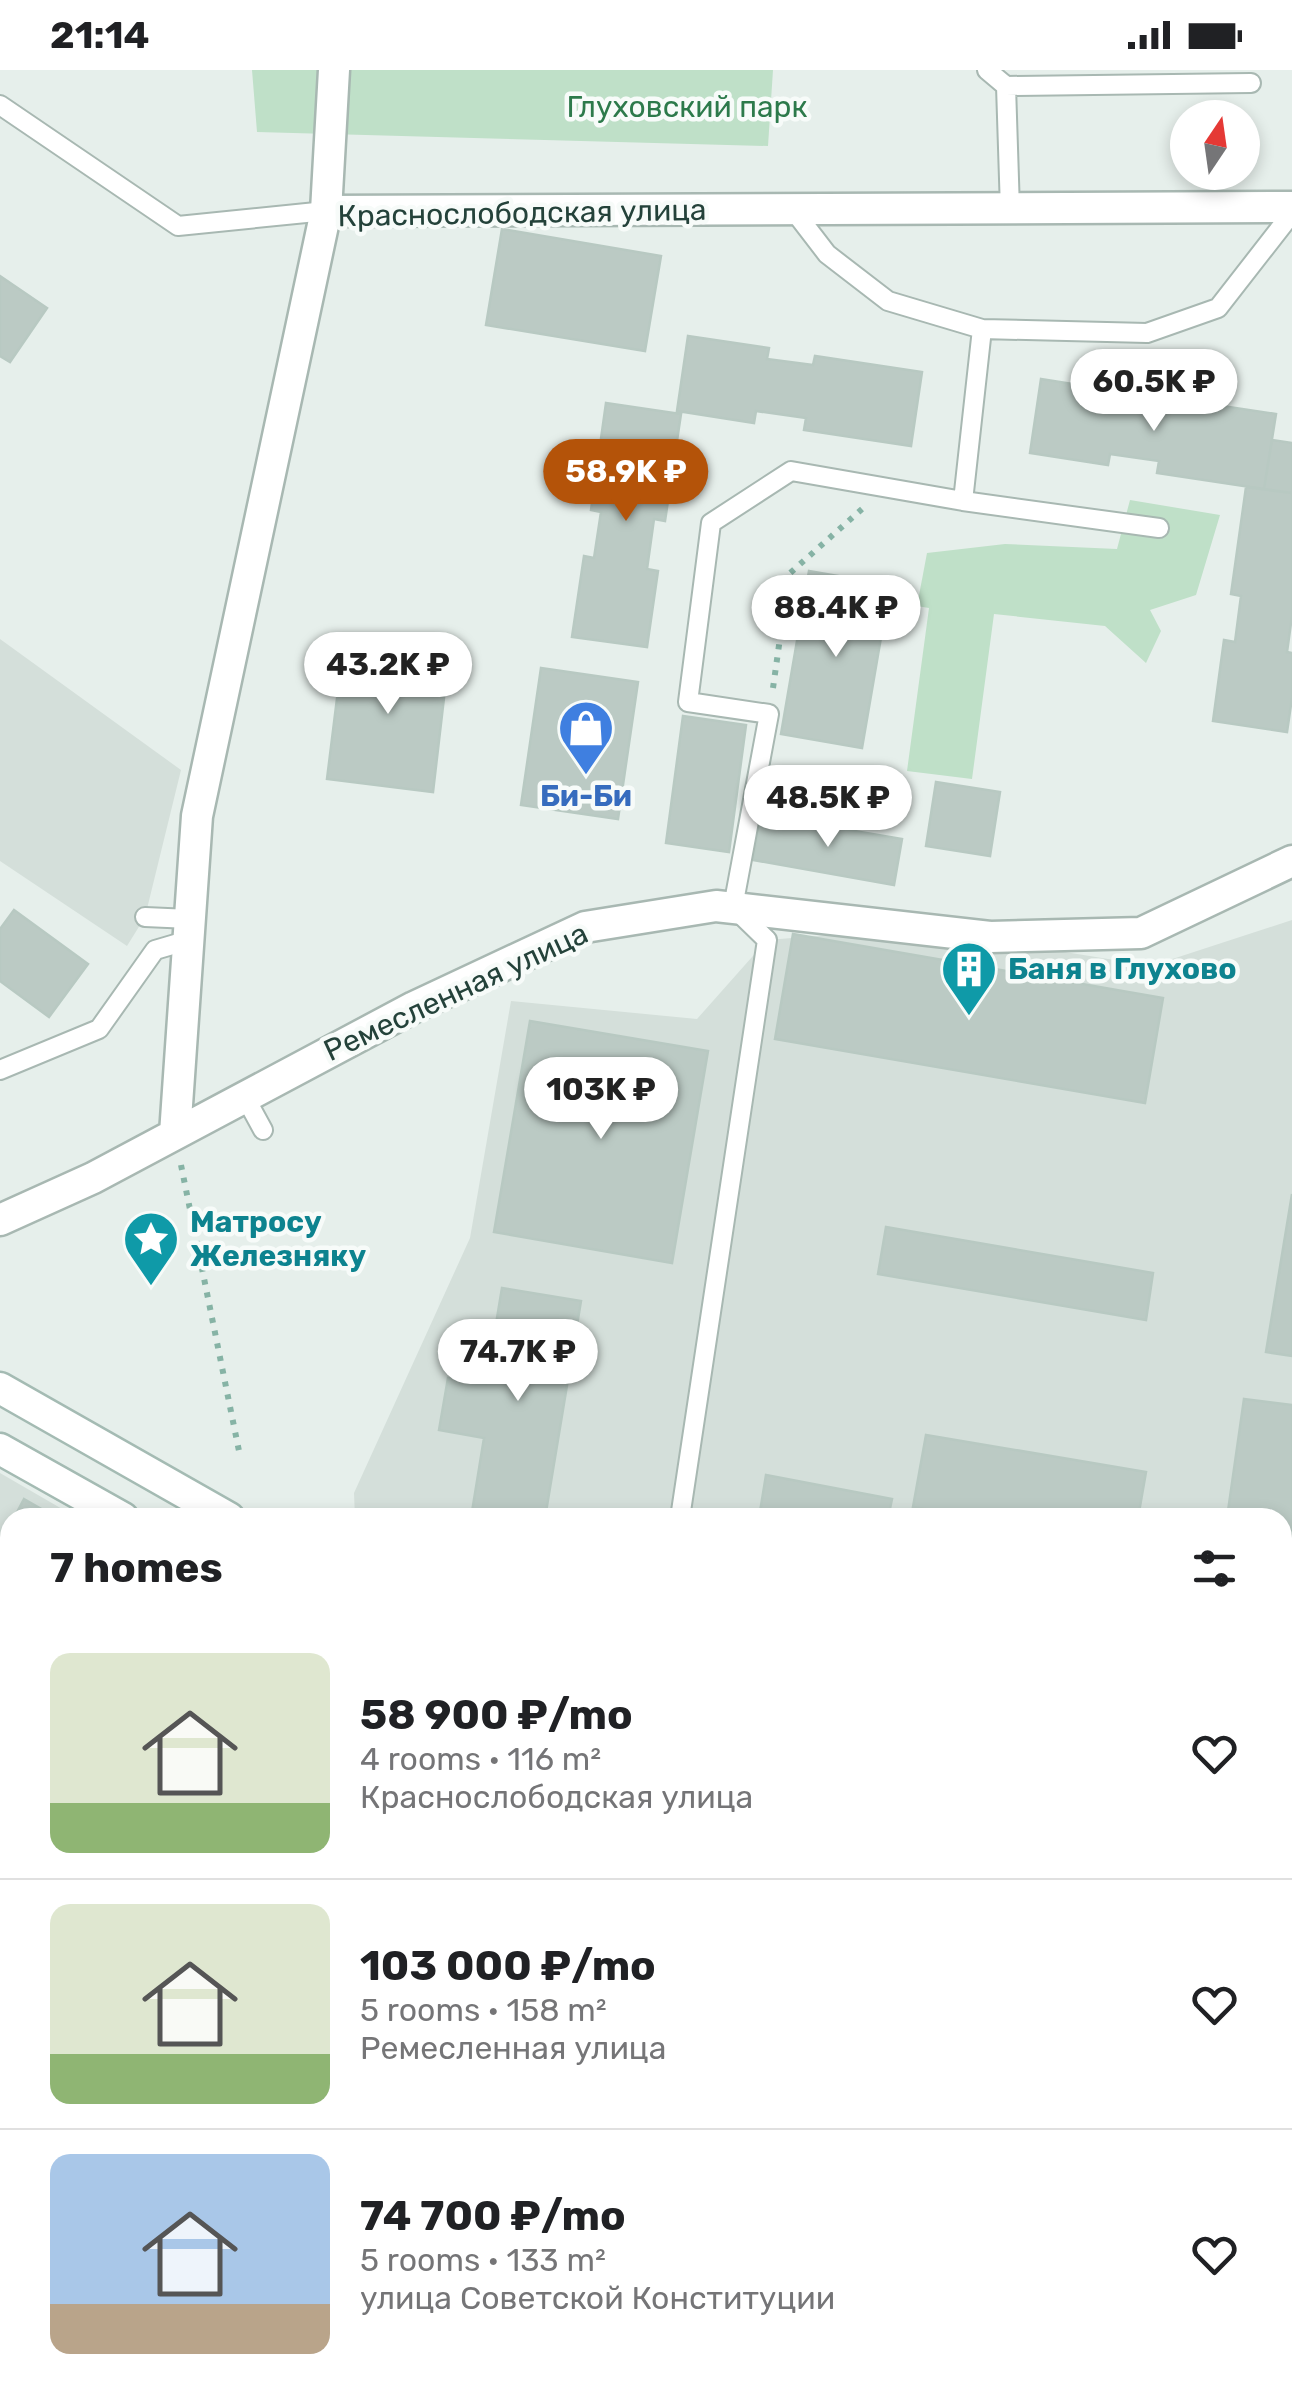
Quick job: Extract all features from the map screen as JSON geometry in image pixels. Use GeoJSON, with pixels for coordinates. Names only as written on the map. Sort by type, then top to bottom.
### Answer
{"type":"FeatureCollection","features":[{"type":"Feature","properties":{"kind":"street"},"geometry":{"type":"LineString","coordinates":[[326,211],[334,70]]}},
{"type":"Feature","properties":{"kind":"street","name":"Краснослободская улица"},"geometry":{"type":"LineString","coordinates":[[175,1134],[197,816],[326,211],[1292,210]]}},
{"type":"Feature","properties":{"kind":"street","name":"Ремесленная улица"},"geometry":{"type":"LineString","coordinates":[[0,1220],[93,1178],[414,1007],[585,927],[716,906],[990,936],[1141,933],[1292,861]]}},
{"type":"Feature","properties":{"kind":"street"},"geometry":{"type":"LineString","coordinates":[[0,1388],[211,1508]]}},
{"type":"Feature","properties":{"kind":"street"},"geometry":{"type":"LineString","coordinates":[[0,1449],[105,1508]]}},
{"type":"Feature","properties":{"kind":"lane"},"geometry":{"type":"LineString","coordinates":[[986,70],[1006,86],[1250,83]]}},
{"type":"Feature","properties":{"kind":"lane"},"geometry":{"type":"LineString","coordinates":[[1006,86],[1010,210]]}},
{"type":"Feature","properties":{"kind":"lane"},"geometry":{"type":"LineString","coordinates":[[0,105],[178,226],[326,211]]}},
{"type":"Feature","properties":{"kind":"lane"},"geometry":{"type":"LineString","coordinates":[[794,211],[828,254],[888,301],[982,329],[1147,333],[1218,308],[1292,210]]}},
{"type":"Feature","properties":{"kind":"lane"},"geometry":{"type":"LineString","coordinates":[[963,501],[982,329]]}},
{"type":"Feature","properties":{"kind":"lane"},"geometry":{"type":"LineString","coordinates":[[681,1508],[766,940],[733,908],[769,714],[688,702],[711,523],[791,471],[963,501],[1159,528]]}},
{"type":"Feature","properties":{"kind":"lane"},"geometry":{"type":"LineString","coordinates":[[145,917],[190,930]]}},
{"type":"Feature","properties":{"kind":"lane"},"geometry":{"type":"LineString","coordinates":[[0,1070],[99,1030],[155,950],[190,930]]}},
{"type":"Feature","properties":{"kind":"lane"},"geometry":{"type":"LineString","coordinates":[[245,1097],[263,1130]]}},
{"type":"Feature","properties":{"kind":"path"},"geometry":{"type":"LineString","coordinates":[[769,714],[789,574],[886,488]]}},
{"type":"Feature","properties":{"kind":"path"},"geometry":{"type":"LineString","coordinates":[[175,1134],[239,1451]]}},
{"type":"Feature","properties":{"kind":"shaded area"},"geometry":{"type":"Polygon","coordinates":[[[0,639],[181,770],[145,917],[127,946],[0,861],[0,639]]]}},
{"type":"Feature","properties":{"kind":"shaded area"},"geometry":{"type":"Polygon","coordinates":[[[1292,920],[1292,1508],[355,1508],[354,1493],[470,1238],[511,1001],[697,1019],[767,940],[917,928],[1151,966],[1292,920]]]}},
{"type":"Feature","properties":{"kind":"shaded area"},"geometry":{"type":"Polygon","coordinates":[[[0,1473],[60,1508],[0,1508],[0,1473]]]}},
{"type":"Feature","properties":{"kind":"green space","name":"Глуховский парк"},"geometry":{"type":"Polygon","coordinates":[[[252,70],[773,70],[768,146],[257,132],[252,70]]]}},
{"type":"Feature","properties":{"kind":"green space"},"geometry":{"type":"Polygon","coordinates":[[[1130,500],[1220,515],[1196,595],[1150,610],[1161,631],[1146,663],[1105,626],[994,614],[972,779],[907,771],[929,608],[917,606],[927,553],[1005,544],[1117,549],[1130,500]]]}},
{"type":"Feature","properties":{"kind":"building"},"geometry":{"type":"Polygon","coordinates":[[[502,229],[661,256],[645,351],[486,325],[502,229]]]}},
{"type":"Feature","properties":{"kind":"building"},"geometry":{"type":"Polygon","coordinates":[[[0,276],[47,308],[10,362],[0,356],[0,276]]]}},
{"type":"Feature","properties":{"kind":"building"},"geometry":{"type":"Polygon","coordinates":[[[688,336],[769,348],[767,359],[813,365],[815,356],[922,372],[911,446],[804,430],[806,418],[756,411],[754,423],[677,411],[688,336]]]}},
{"type":"Feature","properties":{"kind":"building"},"geometry":{"type":"Polygon","coordinates":[[[1041,379],[1123,392],[1121,402],[1167,409],[1169,398],[1276,414],[1264,489],[1157,473],[1159,461],[1110,454],[1108,465],[1030,453],[1041,379]]]}},
{"type":"Feature","properties":{"kind":"building"},"geometry":{"type":"Polygon","coordinates":[[[606,403],[681,414],[665,521],[654,519],[647,569],[658,571],[647,647],[572,637],[584,556],[594,558],[601,512],[591,510],[606,403]]]}},
{"type":"Feature","properties":{"kind":"building"},"geometry":{"type":"Polygon","coordinates":[[[1272,440],[1292,443],[1292,493],[1264,489],[1272,440]]]}},
{"type":"Feature","properties":{"kind":"building"},"geometry":{"type":"Polygon","coordinates":[[[1246,487],[1292,493],[1292,616],[1287,652],[1292,653],[1292,698],[1287,732],[1213,721],[1224,640],[1235,642],[1241,596],[1231,594],[1246,487]]]}},
{"type":"Feature","properties":{"kind":"building"},"geometry":{"type":"Polygon","coordinates":[[[809,571],[890,585],[862,748],[781,734],[809,571]]]}},
{"type":"Feature","properties":{"kind":"building"},"geometry":{"type":"Polygon","coordinates":[[[344,642],[449,655],[433,792],[327,779],[344,642]]]}},
{"type":"Feature","properties":{"kind":"building"},"geometry":{"type":"Polygon","coordinates":[[[541,668],[638,682],[618,819],[521,805],[541,668]]]}},
{"type":"Feature","properties":{"kind":"building"},"geometry":{"type":"Polygon","coordinates":[[[683,716],[746,725],[729,852],[666,843],[683,716]]]}},
{"type":"Feature","properties":{"kind":"building"},"geometry":{"type":"Polygon","coordinates":[[[936,782],[1000,792],[990,856],[926,846],[936,782]]]}},
{"type":"Feature","properties":{"kind":"building"},"geometry":{"type":"Polygon","coordinates":[[[761,815],[902,839],[894,885],[753,860],[761,815]]]}},
{"type":"Feature","properties":{"kind":"building"},"geometry":{"type":"Polygon","coordinates":[[[14,910],[88,964],[49,1017],[0,981],[0,929],[14,910]]]}},
{"type":"Feature","properties":{"kind":"building","name":"Баня в Глухово"},"geometry":{"type":"Polygon","coordinates":[[[793,934],[1163,998],[1145,1103],[775,1039],[793,934]]]}},
{"type":"Feature","properties":{"kind":"building"},"geometry":{"type":"Polygon","coordinates":[[[530,1021],[708,1051],[672,1263],[494,1232],[530,1021]]]}},
{"type":"Feature","properties":{"kind":"building"},"geometry":{"type":"Polygon","coordinates":[[[1292,1194],[1292,1356],[1266,1352],[1292,1194]]]}},
{"type":"Feature","properties":{"kind":"building"},"geometry":{"type":"Polygon","coordinates":[[[886,1227],[1153,1273],[1146,1320],[878,1274],[886,1227]]]}},
{"type":"Feature","properties":{"kind":"building"},"geometry":{"type":"Polygon","coordinates":[[[502,1288],[581,1301],[547,1508],[473,1508],[484,1438],[439,1430],[448,1378],[486,1384],[502,1288]]]}},
{"type":"Feature","properties":{"kind":"building"},"geometry":{"type":"Polygon","coordinates":[[[1244,1399],[1292,1405],[1292,1508],[1228,1508],[1244,1399]]]}},
{"type":"Feature","properties":{"kind":"building"},"geometry":{"type":"Polygon","coordinates":[[[926,1435],[1146,1472],[1140,1508],[913,1507],[926,1435]]]}},
{"type":"Feature","properties":{"kind":"building"},"geometry":{"type":"Polygon","coordinates":[[[766,1475],[892,1499],[890,1508],[761,1508],[766,1475]]]}},
{"type":"Feature","properties":{"kind":"building"},"geometry":{"type":"Polygon","coordinates":[[[24,1499],[40,1508],[19,1508],[24,1499]]]}},
{"type":"Feature","properties":{"kind":"place","name":"Би-Би"},"geometry":{"type":"Point","coordinates":[586,777]}},
{"type":"Feature","properties":{"kind":"place","name":"Баня в Глухово"},"geometry":{"type":"Point","coordinates":[969,1018]}},
{"type":"Feature","properties":{"kind":"place","name":"Матросу Железняку"},"geometry":{"type":"Point","coordinates":[151,1288]}}]}
